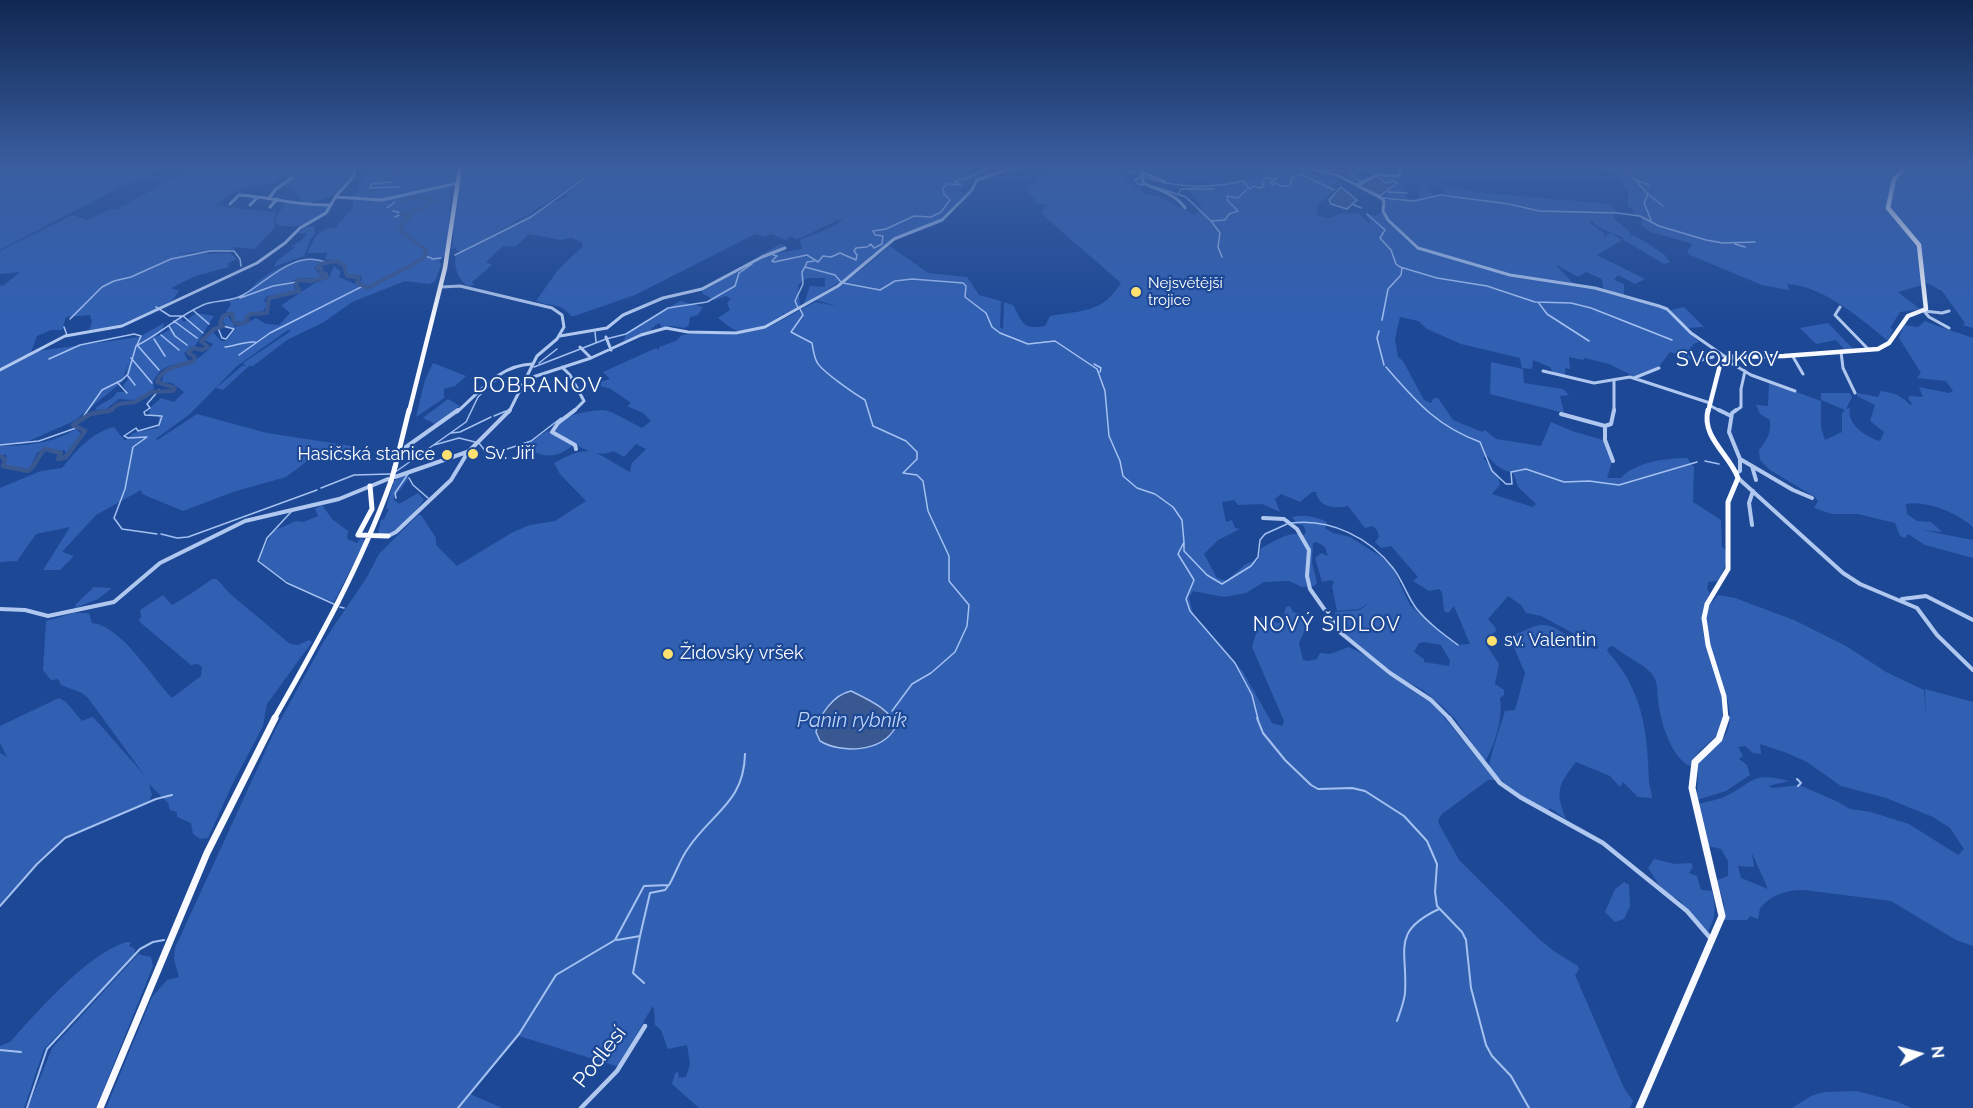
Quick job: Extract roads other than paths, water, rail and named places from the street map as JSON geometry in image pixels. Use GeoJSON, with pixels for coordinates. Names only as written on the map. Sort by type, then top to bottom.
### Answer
{"type":"FeatureCollection","features":[{"type":"Feature","properties":{"kind":"main road"},"geometry":{"type":"LineString","coordinates":[[100,1108],[224,818],[279,711],[342,599],[371,537],[395,467],[441,287],[453,219]]}},
{"type":"Feature","properties":{"kind":"main road"},"geometry":{"type":"LineString","coordinates":[[1639,1108],[1722,916],[1722,907],[1694,803],[1692,782],[1696,760],[1719,739],[1726,722],[1724,696],[1708,645],[1704,618],[1707,604],[1728,569],[1728,502],[1737,475],[1718,450],[1706,419],[1720,364],[1733,356],[1869,350],[1887,345],[1907,318],[1924,311],[1927,307],[1919,243],[1897,219]]}},
{"type":"Feature","properties":{"kind":"main road"},"geometry":{"type":"LineString","coordinates":[[370,486],[372,510],[358,534],[361,537],[388,537]]}},
{"type":"Feature","properties":{"kind":"street"},"geometry":{"type":"LineString","coordinates":[[0,370],[65,336],[122,326],[247,269],[285,243],[300,228],[316,219]]}},
{"type":"Feature","properties":{"kind":"street"},"geometry":{"type":"LineString","coordinates":[[524,380],[591,358],[641,335],[670,327],[688,332],[736,333],[755,330],[773,323],[838,286],[894,239],[942,219]]}},
{"type":"Feature","properties":{"kind":"street"},"geometry":{"type":"LineString","coordinates":[[1387,219],[1418,248],[1510,275],[1595,288],[1667,309],[1691,333],[1727,358]]}},
{"type":"Feature","properties":{"kind":"street"},"geometry":{"type":"LineString","coordinates":[[560,336],[607,327],[633,310],[663,298],[702,289],[762,257],[785,248]]}},
{"type":"Feature","properties":{"kind":"street"},"geometry":{"type":"LineString","coordinates":[[388,537],[451,480],[468,452],[507,415],[539,353],[560,336],[564,327],[564,318],[552,308],[460,286],[441,287]]}},
{"type":"Feature","properties":{"kind":"street"},"geometry":{"type":"LineString","coordinates":[[1840,307],[1835,315],[1869,350]]}},
{"type":"Feature","properties":{"kind":"street"},"geometry":{"type":"LineString","coordinates":[[1924,311],[1942,313],[1949,310]]}},
{"type":"Feature","properties":{"kind":"street"},"geometry":{"type":"LineString","coordinates":[[1924,311],[1929,317],[1949,328]]}},
{"type":"Feature","properties":{"kind":"street"},"geometry":{"type":"LineString","coordinates":[[607,338],[611,350]]}},
{"type":"Feature","properties":{"kind":"street"},"geometry":{"type":"LineString","coordinates":[[581,348],[591,358]]}},
{"type":"Feature","properties":{"kind":"street"},"geometry":{"type":"LineString","coordinates":[[1841,352],[1843,368],[1855,393]]}},
{"type":"Feature","properties":{"kind":"street"},"geometry":{"type":"LineString","coordinates":[[1696,364],[1697,361],[1713,357],[1718,353]]}},
{"type":"Feature","properties":{"kind":"street"},"geometry":{"type":"LineString","coordinates":[[1792,355],[1803,374]]}},
{"type":"Feature","properties":{"kind":"street"},"geometry":{"type":"LineString","coordinates":[[1731,363],[1733,356]]}},
{"type":"Feature","properties":{"kind":"street"},"geometry":{"type":"LineString","coordinates":[[1713,357],[1720,364],[1731,363],[1795,391]]}},
{"type":"Feature","properties":{"kind":"street"},"geometry":{"type":"LineString","coordinates":[[406,447],[454,414],[499,375],[521,364],[532,364]]}},
{"type":"Feature","properties":{"kind":"street"},"geometry":{"type":"LineString","coordinates":[[562,367],[570,375],[584,401],[579,408],[556,424],[552,432],[575,445],[576,449]]}},
{"type":"Feature","properties":{"kind":"street"},"geometry":{"type":"LineString","coordinates":[[1543,371],[1594,382],[1634,378],[1659,368]]}},
{"type":"Feature","properties":{"kind":"street"},"geometry":{"type":"LineString","coordinates":[[1745,371],[1741,389],[1741,407],[1733,411],[1729,432],[1740,459],[1740,471],[1737,475],[1843,573],[1860,584],[1917,608],[1937,634],[1973,670]]}},
{"type":"Feature","properties":{"kind":"street"},"geometry":{"type":"LineString","coordinates":[[1634,378],[1709,404],[1732,416]]}},
{"type":"Feature","properties":{"kind":"street"},"geometry":{"type":"LineString","coordinates":[[1561,414],[1605,426],[1611,424],[1614,418],[1614,380]]}},
{"type":"Feature","properties":{"kind":"street"},"geometry":{"type":"LineString","coordinates":[[1605,426],[1605,440],[1612,461]]}},
{"type":"Feature","properties":{"kind":"street"},"geometry":{"type":"LineString","coordinates":[[0,609],[29,611],[46,616],[114,602],[160,563],[245,521],[339,499],[468,452]]}},
{"type":"Feature","properties":{"kind":"street"},"geometry":{"type":"LineString","coordinates":[[1740,459],[1792,491],[1812,498]]}},
{"type":"Feature","properties":{"kind":"street"},"geometry":{"type":"LineString","coordinates":[[1752,465],[1756,480]]}},
{"type":"Feature","properties":{"kind":"street"},"geometry":{"type":"LineString","coordinates":[[1752,525],[1749,503],[1753,491]]}},
{"type":"Feature","properties":{"kind":"street"},"geometry":{"type":"LineString","coordinates":[[1263,518],[1284,519],[1297,529],[1305,540],[1309,550],[1307,576],[1310,589],[1341,633],[1390,674],[1418,690],[1438,706],[1500,783],[1520,797],[1603,843],[1687,911],[1712,941]]}},
{"type":"Feature","properties":{"kind":"street"},"geometry":{"type":"LineString","coordinates":[[1900,599],[1926,596],[1973,620]]}},
{"type":"Feature","properties":{"kind":"street","name":"Podlesí"},"geometry":{"type":"LineString","coordinates":[[581,1108],[616,1071],[645,1026]]}},
{"type":"Feature","properties":{"kind":"water","name":"Panin rybník"},"geometry":{"type":"Polygon","coordinates":[[[851,691],[885,711],[894,722],[895,728],[881,742],[850,749],[839,748],[820,741],[816,732],[820,719],[833,701],[851,691]]]}},
{"type":"Feature","properties":{"kind":"waterway"},"geometry":{"type":"LineString","coordinates":[[109,410],[119,404],[135,402],[152,392],[173,391],[175,388],[157,382],[160,377],[173,367],[194,361],[195,357],[188,353],[193,348],[202,350],[208,347],[201,341],[214,329],[223,326],[220,323],[223,316],[232,313],[234,323],[240,324],[248,321],[246,317],[251,314],[267,313],[269,298],[300,291],[296,285],[298,280],[312,281],[327,277],[326,274],[321,273],[321,268],[317,268],[320,264],[337,261],[344,265],[347,276],[359,277],[357,283],[368,288],[419,261],[425,256],[426,250],[400,231],[402,224],[407,219]]}},
{"type":"Feature","properties":{"kind":"waterway"},"geometry":{"type":"LineString","coordinates":[[455,255],[528,219]]}},
{"type":"Feature","properties":{"kind":"waterway"},"geometry":{"type":"LineString","coordinates":[[773,255],[777,256],[772,261],[774,262],[807,255],[818,262],[823,256],[831,257],[840,253],[856,260],[857,255],[854,251],[856,248],[867,247],[871,244],[874,248],[882,244],[883,236],[875,235],[873,231],[886,229],[908,219]]}},
{"type":"Feature","properties":{"kind":"waterway"},"geometry":{"type":"LineString","coordinates":[[1211,221],[1226,219]]}},
{"type":"Feature","properties":{"kind":"waterway"},"geometry":{"type":"LineString","coordinates":[[1372,219],[1385,230],[1380,238],[1391,250],[1396,264],[1400,267],[1437,278],[1487,286],[1538,302]]}},
{"type":"Feature","properties":{"kind":"waterway"},"geometry":{"type":"LineString","coordinates":[[1645,219],[1659,226],[1706,240],[1723,243],[1755,242]]}},
{"type":"Feature","properties":{"kind":"waterway"},"geometry":{"type":"LineString","coordinates":[[1211,221],[1220,233],[1218,247],[1222,257]]}},
{"type":"Feature","properties":{"kind":"waterway"},"geometry":{"type":"LineString","coordinates":[[1735,244],[1745,247]]}},
{"type":"Feature","properties":{"kind":"waterway"},"geometry":{"type":"LineString","coordinates":[[70,319],[102,287],[171,259],[210,251],[234,251],[240,259],[241,266]]}},
{"type":"Feature","properties":{"kind":"waterway"},"geometry":{"type":"LineString","coordinates":[[425,256],[431,258]]}},
{"type":"Feature","properties":{"kind":"waterway"},"geometry":{"type":"LineString","coordinates":[[432,259],[441,258]]}},
{"type":"Feature","properties":{"kind":"waterway"},"geometry":{"type":"LineString","coordinates":[[182,316],[208,303],[239,297],[292,263],[314,259],[325,262]]}},
{"type":"Feature","properties":{"kind":"waterway"},"geometry":{"type":"LineString","coordinates":[[805,267],[807,262],[814,261]]}},
{"type":"Feature","properties":{"kind":"waterway"},"geometry":{"type":"LineString","coordinates":[[534,367],[606,339],[626,334],[668,308],[707,302],[735,286],[739,273],[752,264]]}},
{"type":"Feature","properties":{"kind":"waterway"},"geometry":{"type":"LineString","coordinates":[[798,308],[795,301],[803,284],[802,272],[805,267]]}},
{"type":"Feature","properties":{"kind":"waterway"},"geometry":{"type":"LineString","coordinates":[[805,267],[835,275],[841,282]]}},
{"type":"Feature","properties":{"kind":"waterway"},"geometry":{"type":"LineString","coordinates":[[1382,320],[1388,289],[1401,275],[1402,268]]}},
{"type":"Feature","properties":{"kind":"waterway"},"geometry":{"type":"LineString","coordinates":[[843,283],[880,290],[895,281],[912,279],[963,283],[966,286],[965,297],[986,313],[992,327],[1000,333],[1028,344],[1055,341],[1097,369],[1105,391],[1109,436],[1120,461],[1123,476],[1137,488],[1155,494],[1173,507],[1182,520],[1184,542],[1178,554],[1194,580],[1186,599],[1190,611],[1235,663],[1252,695],[1258,719]]}},
{"type":"Feature","properties":{"kind":"waterway"},"geometry":{"type":"LineString","coordinates":[[240,298],[273,286],[297,282]]}},
{"type":"Feature","properties":{"kind":"waterway"},"geometry":{"type":"LineString","coordinates":[[239,355],[270,333],[363,286]]}},
{"type":"Feature","properties":{"kind":"waterway"},"geometry":{"type":"LineString","coordinates":[[1538,302],[1571,303],[1591,308],[1672,340]]}},
{"type":"Feature","properties":{"kind":"waterway"},"geometry":{"type":"LineString","coordinates":[[1538,302],[1547,314],[1589,341]]}},
{"type":"Feature","properties":{"kind":"waterway"},"geometry":{"type":"LineString","coordinates":[[156,307],[170,316],[182,316]]}},
{"type":"Feature","properties":{"kind":"waterway"},"geometry":{"type":"LineString","coordinates":[[800,309],[803,315],[791,332],[812,343],[815,358],[820,366],[865,400],[873,426],[906,441],[917,452],[917,459],[903,473],[917,475],[923,481],[928,511],[949,556],[949,581],[969,605],[967,626],[955,652],[931,673],[912,684],[892,711]]}},
{"type":"Feature","properties":{"kind":"waterway"},"geometry":{"type":"LineString","coordinates":[[194,311],[209,324]]}},
{"type":"Feature","properties":{"kind":"waterway"},"geometry":{"type":"LineString","coordinates":[[174,321],[182,316]]}},
{"type":"Feature","properties":{"kind":"waterway"},"geometry":{"type":"LineString","coordinates":[[182,316],[203,333]]}},
{"type":"Feature","properties":{"kind":"waterway"},"geometry":{"type":"LineString","coordinates":[[132,359],[136,346],[174,321]]}},
{"type":"Feature","properties":{"kind":"waterway"},"geometry":{"type":"LineString","coordinates":[[174,321],[197,338]]}},
{"type":"Feature","properties":{"kind":"waterway"},"geometry":{"type":"LineString","coordinates":[[169,326],[175,336],[187,345]]}},
{"type":"Feature","properties":{"kind":"waterway"},"geometry":{"type":"LineString","coordinates":[[218,328],[222,338],[226,339],[234,329],[223,326]]}},
{"type":"Feature","properties":{"kind":"waterway"},"geometry":{"type":"LineString","coordinates":[[64,327],[67,335]]}},
{"type":"Feature","properties":{"kind":"waterway"},"geometry":{"type":"LineString","coordinates":[[1379,331],[1377,338],[1384,365]]}},
{"type":"Feature","properties":{"kind":"waterway"},"geometry":{"type":"LineString","coordinates":[[595,332],[596,342]]}},
{"type":"Feature","properties":{"kind":"waterway"},"geometry":{"type":"LineString","coordinates":[[49,359],[80,345],[134,334],[141,336],[137,345]]}},
{"type":"Feature","properties":{"kind":"waterway"},"geometry":{"type":"LineString","coordinates":[[161,335],[179,350]]}},
{"type":"Feature","properties":{"kind":"waterway"},"geometry":{"type":"LineString","coordinates":[[154,339],[165,356]]}},
{"type":"Feature","properties":{"kind":"waterway"},"geometry":{"type":"LineString","coordinates":[[225,347],[255,342]]}},
{"type":"Feature","properties":{"kind":"waterway"},"geometry":{"type":"LineString","coordinates":[[138,346],[159,370]]}},
{"type":"Feature","properties":{"kind":"waterway"},"geometry":{"type":"LineString","coordinates":[[539,363],[557,349]]}},
{"type":"Feature","properties":{"kind":"waterway"},"geometry":{"type":"LineString","coordinates":[[117,382],[128,374],[132,359]]}},
{"type":"Feature","properties":{"kind":"waterway"},"geometry":{"type":"LineString","coordinates":[[132,359],[152,383]]}},
{"type":"Feature","properties":{"kind":"waterway"},"geometry":{"type":"LineString","coordinates":[[1094,364],[1101,368],[1100,372]]}},
{"type":"Feature","properties":{"kind":"waterway"},"geometry":{"type":"LineString","coordinates":[[1386,367],[1417,401],[1439,420],[1465,436],[1480,442],[1492,471],[1506,484],[1512,484],[1511,472],[1526,469],[1564,482],[1589,481],[1619,485],[1697,462]]}},
{"type":"Feature","properties":{"kind":"waterway"},"geometry":{"type":"LineString","coordinates":[[128,376],[135,385]]}},
{"type":"Feature","properties":{"kind":"waterway"},"geometry":{"type":"LineString","coordinates":[[394,473],[466,422],[478,397],[499,377]]}},
{"type":"Feature","properties":{"kind":"waterway"},"geometry":{"type":"LineString","coordinates":[[83,417],[102,390],[117,382]]}},
{"type":"Feature","properties":{"kind":"waterway"},"geometry":{"type":"LineString","coordinates":[[117,382],[127,393]]}},
{"type":"Feature","properties":{"kind":"waterway"},"geometry":{"type":"LineString","coordinates":[[157,534],[122,529],[114,518],[125,489],[133,447],[147,437],[128,438],[124,436],[136,428],[138,431],[159,425],[162,416],[145,415],[144,412],[150,408],[147,404],[159,390]]}},
{"type":"Feature","properties":{"kind":"waterway"},"geometry":{"type":"LineString","coordinates":[[0,456],[5,459],[3,466],[28,471],[45,449],[61,453],[58,459],[66,457],[85,431],[73,425],[90,414],[109,410]]}},
{"type":"Feature","properties":{"kind":"waterway"},"geometry":{"type":"LineString","coordinates":[[494,416],[506,411]]}},
{"type":"Feature","properties":{"kind":"waterway"},"geometry":{"type":"LineString","coordinates":[[451,433],[460,432],[491,417]]}},
{"type":"Feature","properties":{"kind":"waterway"},"geometry":{"type":"LineString","coordinates":[[504,450],[531,441],[561,418]]}},
{"type":"Feature","properties":{"kind":"waterway"},"geometry":{"type":"LineString","coordinates":[[0,445],[39,441],[76,428]]}},
{"type":"Feature","properties":{"kind":"waterway"},"geometry":{"type":"LineString","coordinates":[[434,445],[459,438],[475,442]]}},
{"type":"Feature","properties":{"kind":"waterway"},"geometry":{"type":"LineString","coordinates":[[479,443],[486,452]]}},
{"type":"Feature","properties":{"kind":"waterway"},"geometry":{"type":"LineString","coordinates":[[1705,461],[1719,464]]}},
{"type":"Feature","properties":{"kind":"waterway"},"geometry":{"type":"LineString","coordinates":[[321,488],[354,475],[390,474]]}},
{"type":"Feature","properties":{"kind":"waterway"},"geometry":{"type":"LineString","coordinates":[[396,498],[395,493],[408,474]]}},
{"type":"Feature","properties":{"kind":"waterway"},"geometry":{"type":"LineString","coordinates":[[409,478],[413,485],[428,498]]}},
{"type":"Feature","properties":{"kind":"waterway"},"geometry":{"type":"LineString","coordinates":[[161,534],[177,538],[188,537],[317,490]]}},
{"type":"Feature","properties":{"kind":"waterway"},"geometry":{"type":"LineString","coordinates":[[291,512],[267,538],[258,561],[287,583],[336,605]]}},
{"type":"Feature","properties":{"kind":"waterway"},"geometry":{"type":"LineString","coordinates":[[1292,523],[1306,522],[1335,527],[1361,539],[1384,557],[1393,568],[1421,613],[1458,645]]}},
{"type":"Feature","properties":{"kind":"waterway"},"geometry":{"type":"LineString","coordinates":[[1184,543],[1184,551],[1207,575],[1222,584],[1251,566],[1258,557],[1260,540],[1265,534],[1287,524]]}},
{"type":"Feature","properties":{"kind":"waterway"},"geometry":{"type":"LineString","coordinates":[[340,607],[344,608]]}},
{"type":"Feature","properties":{"kind":"waterway"},"geometry":{"type":"LineString","coordinates":[[1257,718],[1263,733],[1285,760],[1311,785],[1318,789],[1352,788],[1365,791],[1404,816],[1427,841],[1437,864],[1435,892],[1437,906],[1462,932],[1466,940],[1471,988],[1486,1045],[1492,1056],[1511,1076],[1529,1108]]}},
{"type":"Feature","properties":{"kind":"waterway"},"geometry":{"type":"LineString","coordinates":[[458,1108],[519,1034],[556,975],[615,940],[644,886],[669,885],[689,847],[733,795],[739,784],[745,754]]}},
{"type":"Feature","properties":{"kind":"waterway"},"geometry":{"type":"LineString","coordinates":[[1797,779],[1801,783],[1798,786]]}},
{"type":"Feature","properties":{"kind":"waterway"},"geometry":{"type":"LineString","coordinates":[[0,906],[37,864],[65,838],[156,799],[172,795]]}},
{"type":"Feature","properties":{"kind":"waterway"},"geometry":{"type":"LineString","coordinates":[[640,936],[650,893],[665,890],[668,886]]}},
{"type":"Feature","properties":{"kind":"waterway"},"geometry":{"type":"LineString","coordinates":[[1397,1021],[1405,993],[1404,954],[1408,934],[1413,926],[1424,917],[1439,909]]}},
{"type":"Feature","properties":{"kind":"waterway"},"geometry":{"type":"LineString","coordinates":[[617,940],[640,936]]}},
{"type":"Feature","properties":{"kind":"waterway"},"geometry":{"type":"LineString","coordinates":[[640,936],[633,973],[644,983]]}},
{"type":"Feature","properties":{"kind":"waterway"},"geometry":{"type":"LineString","coordinates":[[27,1108],[47,1049],[140,949],[153,942],[164,940]]}},
{"type":"Feature","properties":{"kind":"waterway"},"geometry":{"type":"LineString","coordinates":[[0,1050],[21,1052]]}},
{"type":"Feature","properties":{"kind":"place","name":"Nejsvětější trojice"},"geometry":{"type":"Point","coordinates":[1136,292]}},
{"type":"Feature","properties":{"kind":"place","name":"Sv. Jiří"},"geometry":{"type":"Point","coordinates":[473,454]}},
{"type":"Feature","properties":{"kind":"place","name":"Hasičská stanice"},"geometry":{"type":"Point","coordinates":[447,455]}},
{"type":"Feature","properties":{"kind":"place","name":"sv. Valentin"},"geometry":{"type":"Point","coordinates":[1492,641]}},
{"type":"Feature","properties":{"kind":"place","name":"Židovský vršek"},"geometry":{"type":"Point","coordinates":[668,654]}},
{"type":"Feature","properties":{"kind":"district","name":"SVOJKOV"},"geometry":{"type":"Point","coordinates":[1728,360]}},
{"type":"Feature","properties":{"kind":"district","name":"DOBRANOV"},"geometry":{"type":"Point","coordinates":[538,386]}},
{"type":"Feature","properties":{"kind":"district","name":"NOVÝ ŠIDLOV"},"geometry":{"type":"Point","coordinates":[1327,625]}}]}
